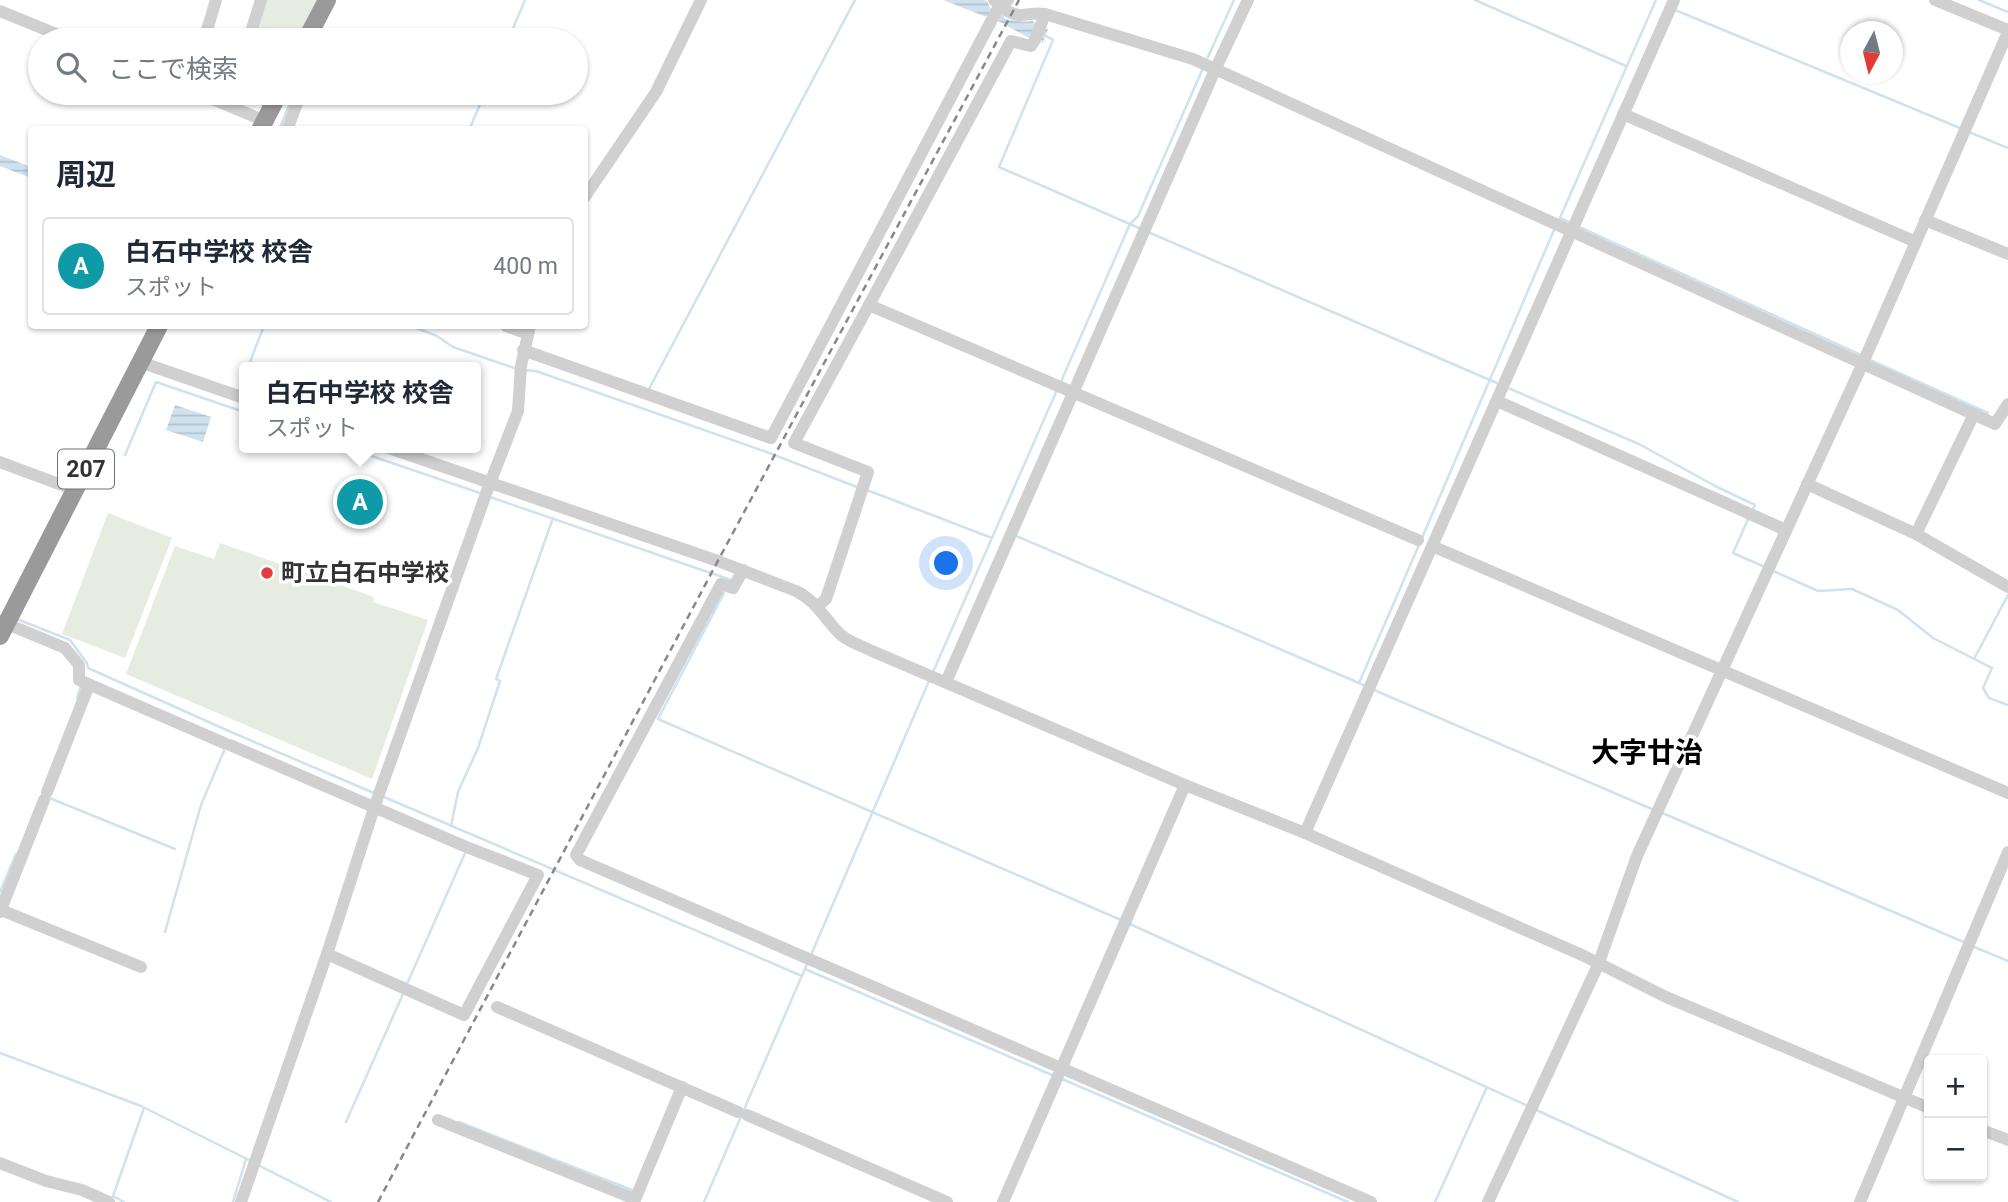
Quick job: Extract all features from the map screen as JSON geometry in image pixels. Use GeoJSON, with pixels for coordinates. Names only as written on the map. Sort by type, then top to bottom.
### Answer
{"type":"FeatureCollection","features":[{"type":"Feature","properties":{"kind":"highway"},"geometry":{"type":"LineString","coordinates":[[312,28],[327,0]]}},
{"type":"Feature","properties":{"kind":"highway"},"geometry":{"type":"LineString","coordinates":[[263,125],[273,105]]}},
{"type":"Feature","properties":{"kind":"highway","name":"207"},"geometry":{"type":"LineString","coordinates":[[5,623],[157,329]]}},
{"type":"Feature","properties":{"kind":"street"},"geometry":{"type":"LineString","coordinates":[[208,28],[216,0]]}},
{"type":"Feature","properties":{"kind":"street"},"geometry":{"type":"LineString","coordinates":[[252,28],[261,0]]}},
{"type":"Feature","properties":{"kind":"street"},"geometry":{"type":"LineString","coordinates":[[588,192],[647,107],[701,0]]}},
{"type":"Feature","properties":{"kind":"street"},"geometry":{"type":"LineString","coordinates":[[937,679],[1011,534],[1063,389],[1142,237],[1208,66],[1248,0]]}},
{"type":"Feature","properties":{"kind":"street"},"geometry":{"type":"LineString","coordinates":[[1488,1202],[1598,965],[1637,856],[1864,360],[2008,31],[1935,0]]}},
{"type":"Feature","properties":{"kind":"street"},"geometry":{"type":"LineString","coordinates":[[1305,833],[1501,391],[1567,226],[1623,114],[1671,5]]}},
{"type":"Feature","properties":{"kind":"street"},"geometry":{"type":"LineString","coordinates":[[523,350],[771,438],[998,7],[1021,15],[1032,6],[1043,18],[1208,66],[1864,360],[2008,430]]}},
{"type":"Feature","properties":{"kind":"street"},"geometry":{"type":"LineString","coordinates":[[0,11],[42,28]]}},
{"type":"Feature","properties":{"kind":"street"},"geometry":{"type":"LineString","coordinates":[[818,606],[826,599],[868,472],[794,443],[1011,41],[1031,46],[1043,18]]}},
{"type":"Feature","properties":{"kind":"street"},"geometry":{"type":"LineString","coordinates":[[222,105],[263,125]]}},
{"type":"Feature","properties":{"kind":"street"},"geometry":{"type":"LineString","coordinates":[[289,126],[296,105]]}},
{"type":"Feature","properties":{"kind":"street"},"geometry":{"type":"LineString","coordinates":[[1623,114],[1916,242]]}},
{"type":"Feature","properties":{"kind":"street"},"geometry":{"type":"LineString","coordinates":[[1925,220],[2008,254]]}},
{"type":"Feature","properties":{"kind":"street"},"geometry":{"type":"LineString","coordinates":[[869,305],[1418,540]]}},
{"type":"Feature","properties":{"kind":"street"},"geometry":{"type":"LineString","coordinates":[[242,1202],[377,799],[518,411],[523,350],[529,330]]}},
{"type":"Feature","properties":{"kind":"street"},"geometry":{"type":"LineString","coordinates":[[140,362],[239,396]]}},
{"type":"Feature","properties":{"kind":"street"},"geometry":{"type":"LineString","coordinates":[[1501,391],[1786,530]]}},
{"type":"Feature","properties":{"kind":"street"},"geometry":{"type":"LineString","coordinates":[[1995,424],[2008,404]]}},
{"type":"Feature","properties":{"kind":"street"},"geometry":{"type":"LineString","coordinates":[[1916,534],[1973,414]]}},
{"type":"Feature","properties":{"kind":"street"},"geometry":{"type":"LineString","coordinates":[[400,453],[487,491],[743,570],[807,596],[842,636],[872,651],[1185,785],[1305,833],[1582,956],[1666,997],[1924,1106]]}},
{"type":"Feature","properties":{"kind":"street"},"geometry":{"type":"LineString","coordinates":[[0,462],[75,490]]}},
{"type":"Feature","properties":{"kind":"street"},"geometry":{"type":"LineString","coordinates":[[1807,484],[1916,534],[2008,587]]}},
{"type":"Feature","properties":{"kind":"street"},"geometry":{"type":"LineString","coordinates":[[1432,546],[2008,793]]}},
{"type":"Feature","properties":{"kind":"street"},"geometry":{"type":"LineString","coordinates":[[743,570],[733,588],[721,584],[576,855],[580,860],[1059,1075],[1371,1202]]}},
{"type":"Feature","properties":{"kind":"street"},"geometry":{"type":"LineString","coordinates":[[5,623],[65,648],[79,665],[85,683],[46,796],[0,911],[141,967]]}},
{"type":"Feature","properties":{"kind":"street"},"geometry":{"type":"LineString","coordinates":[[85,683],[227,744],[377,799],[468,847],[538,875],[464,1015],[327,954]]}},
{"type":"Feature","properties":{"kind":"street"},"geometry":{"type":"LineString","coordinates":[[1003,1202],[1185,785]]}},
{"type":"Feature","properties":{"kind":"street"},"geometry":{"type":"LineString","coordinates":[[1860,1202],[2008,852]]}},
{"type":"Feature","properties":{"kind":"street"},"geometry":{"type":"LineString","coordinates":[[497,1007],[947,1202]]}},
{"type":"Feature","properties":{"kind":"street"},"geometry":{"type":"LineString","coordinates":[[438,1120],[632,1199],[682,1087]]}},
{"type":"Feature","properties":{"kind":"street"},"geometry":{"type":"LineString","coordinates":[[1987,1132],[2008,1140]]}},
{"type":"Feature","properties":{"kind":"street"},"geometry":{"type":"LineString","coordinates":[[0,1163],[46,1181],[82,1190],[109,1202]]}},
{"type":"Feature","properties":{"kind":"shaded area"},"geometry":{"type":"Polygon","coordinates":[[[265,0],[319,0],[304,28],[257,28],[265,0]]]}},
{"type":"Feature","properties":{"kind":"shaded area"},"geometry":{"type":"Polygon","coordinates":[[[108,513],[172,538],[125,658],[62,634],[108,513]]]}},
{"type":"Feature","properties":{"kind":"shaded area"},"geometry":{"type":"Polygon","coordinates":[[[220,543],[374,597],[373,602],[428,620],[372,779],[126,674],[175,546],[214,559],[220,543]]]}},
{"type":"Feature","properties":{"kind":"water"},"geometry":{"type":"Polygon","coordinates":[[[943,0],[984,0],[992,12],[1004,15],[1004,18],[1033,21],[1048,29],[1042,45],[1042,40],[1032,35],[1029,38],[991,17],[943,0]]]}},
{"type":"Feature","properties":{"kind":"water"},"geometry":{"type":"Polygon","coordinates":[[[0,155],[28,166],[28,177],[0,166],[0,155]]]}},
{"type":"Feature","properties":{"kind":"water"},"geometry":{"type":"Polygon","coordinates":[[[175,405],[211,417],[203,442],[166,430],[175,405]]]}},
{"type":"Feature","properties":{"kind":"waterway"},"geometry":{"type":"LineString","coordinates":[[513,28],[525,0]]}},
{"type":"Feature","properties":{"kind":"waterway"},"geometry":{"type":"LineString","coordinates":[[649,389],[855,0]]}},
{"type":"Feature","properties":{"kind":"waterway"},"geometry":{"type":"LineString","coordinates":[[1207,59],[1234,0]]}},
{"type":"Feature","properties":{"kind":"waterway"},"geometry":{"type":"LineString","coordinates":[[1475,0],[1626,66]]}},
{"type":"Feature","properties":{"kind":"waterway"},"geometry":{"type":"LineString","coordinates":[[1559,220],[1656,0]]}},
{"type":"Feature","properties":{"kind":"waterway"},"geometry":{"type":"LineString","coordinates":[[1979,0],[2008,12]]}},
{"type":"Feature","properties":{"kind":"waterway"},"geometry":{"type":"LineString","coordinates":[[1675,10],[1960,128]]}},
{"type":"Feature","properties":{"kind":"waterway"},"geometry":{"type":"LineString","coordinates":[[1046,36],[1053,40],[999,167],[1139,228]]}},
{"type":"Feature","properties":{"kind":"waterway"},"geometry":{"type":"LineString","coordinates":[[1060,384],[1130,224],[1138,216],[1203,68]]}},
{"type":"Feature","properties":{"kind":"waterway"},"geometry":{"type":"LineString","coordinates":[[281,126],[289,105]]}},
{"type":"Feature","properties":{"kind":"waterway"},"geometry":{"type":"LineString","coordinates":[[471,126],[480,105]]}},
{"type":"Feature","properties":{"kind":"waterway"},"geometry":{"type":"LineString","coordinates":[[1969,132],[2008,148]]}},
{"type":"Feature","properties":{"kind":"waterway"},"geometry":{"type":"LineString","coordinates":[[1560,218],[1571,223]]}},
{"type":"Feature","properties":{"kind":"waterway"},"geometry":{"type":"LineString","coordinates":[[1577,226],[1861,355]]}},
{"type":"Feature","properties":{"kind":"waterway"},"geometry":{"type":"LineString","coordinates":[[1422,538],[1554,230]]}},
{"type":"Feature","properties":{"kind":"waterway"},"geometry":{"type":"LineString","coordinates":[[1148,232],[1499,384]]}},
{"type":"Feature","properties":{"kind":"waterway"},"geometry":{"type":"LineString","coordinates":[[250,362],[263,329]]}},
{"type":"Feature","properties":{"kind":"waterway"},"geometry":{"type":"LineString","coordinates":[[419,329],[437,336],[453,347],[517,369]]}},
{"type":"Feature","properties":{"kind":"waterway"},"geometry":{"type":"LineString","coordinates":[[1870,360],[1988,413]]}},
{"type":"Feature","properties":{"kind":"waterway"},"geometry":{"type":"LineString","coordinates":[[524,370],[536,371],[764,451],[857,487]]}},
{"type":"Feature","properties":{"kind":"waterway"},"geometry":{"type":"LineString","coordinates":[[125,455],[156,382],[239,410]]}},
{"type":"Feature","properties":{"kind":"waterway"},"geometry":{"type":"LineString","coordinates":[[1508,388],[1639,444],[1755,505],[1752,511]]}},
{"type":"Feature","properties":{"kind":"waterway"},"geometry":{"type":"LineString","coordinates":[[933,672],[1057,390]]}},
{"type":"Feature","properties":{"kind":"waterway"},"geometry":{"type":"LineString","coordinates":[[363,453],[480,493]]}},
{"type":"Feature","properties":{"kind":"waterway"},"geometry":{"type":"LineString","coordinates":[[867,490],[992,538]]}},
{"type":"Feature","properties":{"kind":"waterway"},"geometry":{"type":"LineString","coordinates":[[490,497],[731,580]]}},
{"type":"Feature","properties":{"kind":"waterway"},"geometry":{"type":"LineString","coordinates":[[1749,517],[1733,553],[1765,567]]}},
{"type":"Feature","properties":{"kind":"waterway"},"geometry":{"type":"LineString","coordinates":[[451,826],[458,792],[478,748],[500,681],[496,679],[553,518]]}},
{"type":"Feature","properties":{"kind":"waterway"},"geometry":{"type":"LineString","coordinates":[[1014,535],[1359,683]]}},
{"type":"Feature","properties":{"kind":"waterway"},"geometry":{"type":"LineString","coordinates":[[1365,686],[1359,683],[1419,545]]}},
{"type":"Feature","properties":{"kind":"waterway"},"geometry":{"type":"LineString","coordinates":[[1771,570],[1818,591],[1852,589],[1898,610],[1933,638],[1992,668],[1983,688],[1989,698],[2008,705]]}},
{"type":"Feature","properties":{"kind":"waterway"},"geometry":{"type":"LineString","coordinates":[[724,593],[658,719],[1121,920]]}},
{"type":"Feature","properties":{"kind":"waterway"},"geometry":{"type":"LineString","coordinates":[[1975,657],[2008,595]]}},
{"type":"Feature","properties":{"kind":"waterway"},"geometry":{"type":"LineString","coordinates":[[17,619],[70,640],[88,668],[374,793]]}},
{"type":"Feature","properties":{"kind":"waterway"},"geometry":{"type":"LineString","coordinates":[[811,955],[929,681]]}},
{"type":"Feature","properties":{"kind":"waterway"},"geometry":{"type":"LineString","coordinates":[[77,698],[82,684]]}},
{"type":"Feature","properties":{"kind":"waterway"},"geometry":{"type":"LineString","coordinates":[[1374,690],[1654,810]]}},
{"type":"Feature","properties":{"kind":"waterway"},"geometry":{"type":"LineString","coordinates":[[165,932],[201,805],[226,746]]}},
{"type":"Feature","properties":{"kind":"waterway"},"geometry":{"type":"LineString","coordinates":[[42,795],[175,849]]}},
{"type":"Feature","properties":{"kind":"waterway"},"geometry":{"type":"LineString","coordinates":[[384,797],[802,976]]}},
{"type":"Feature","properties":{"kind":"waterway"},"geometry":{"type":"LineString","coordinates":[[1660,812],[1966,943]]}},
{"type":"Feature","properties":{"kind":"waterway"},"geometry":{"type":"LineString","coordinates":[[407,984],[465,853]]}},
{"type":"Feature","properties":{"kind":"waterway"},"geometry":{"type":"LineString","coordinates":[[0,892],[16,854]]}},
{"type":"Feature","properties":{"kind":"waterway"},"geometry":{"type":"LineString","coordinates":[[1130,924],[1528,1106]]}},
{"type":"Feature","properties":{"kind":"waterway"},"geometry":{"type":"LineString","coordinates":[[1972,946],[2008,961]]}},
{"type":"Feature","properties":{"kind":"waterway"},"geometry":{"type":"LineString","coordinates":[[704,1202],[807,964]]}},
{"type":"Feature","properties":{"kind":"waterway"},"geometry":{"type":"LineString","coordinates":[[805,969],[1052,1075]]}},
{"type":"Feature","properties":{"kind":"waterway"},"geometry":{"type":"LineString","coordinates":[[346,1122],[403,994]]}},
{"type":"Feature","properties":{"kind":"waterway"},"geometry":{"type":"LineString","coordinates":[[0,1053],[141,1106],[251,1161]]}},
{"type":"Feature","properties":{"kind":"waterway"},"geometry":{"type":"LineString","coordinates":[[1062,1079],[1348,1202]]}},
{"type":"Feature","properties":{"kind":"waterway"},"geometry":{"type":"LineString","coordinates":[[1435,1202],[1487,1087]]}},
{"type":"Feature","properties":{"kind":"waterway"},"geometry":{"type":"LineString","coordinates":[[124,1202],[113,1196],[144,1108]]}},
{"type":"Feature","properties":{"kind":"waterway"},"geometry":{"type":"LineString","coordinates":[[1534,1109],[1738,1202]]}},
{"type":"Feature","properties":{"kind":"waterway"},"geometry":{"type":"LineString","coordinates":[[459,1122],[632,1190],[631,1193]]}},
{"type":"Feature","properties":{"kind":"waterway"},"geometry":{"type":"LineString","coordinates":[[233,1202],[246,1159]]}},
{"type":"Feature","properties":{"kind":"waterway"},"geometry":{"type":"LineString","coordinates":[[260,1166],[331,1202]]}},
{"type":"Feature","properties":{"kind":"railway"},"geometry":{"type":"LineString","coordinates":[[378,1202],[1019,0]]}},
{"type":"Feature","properties":{"kind":"place","name":"白石中学校 校舎"},"geometry":{"type":"Point","coordinates":[360,502]}},
{"type":"Feature","properties":{"kind":"place","name":"町立白石中学校"},"geometry":{"type":"Point","coordinates":[267,573]}},
{"type":"Feature","properties":{"kind":"district","name":"大字廿治"},"geometry":{"type":"Point","coordinates":[1647,752]}}]}
